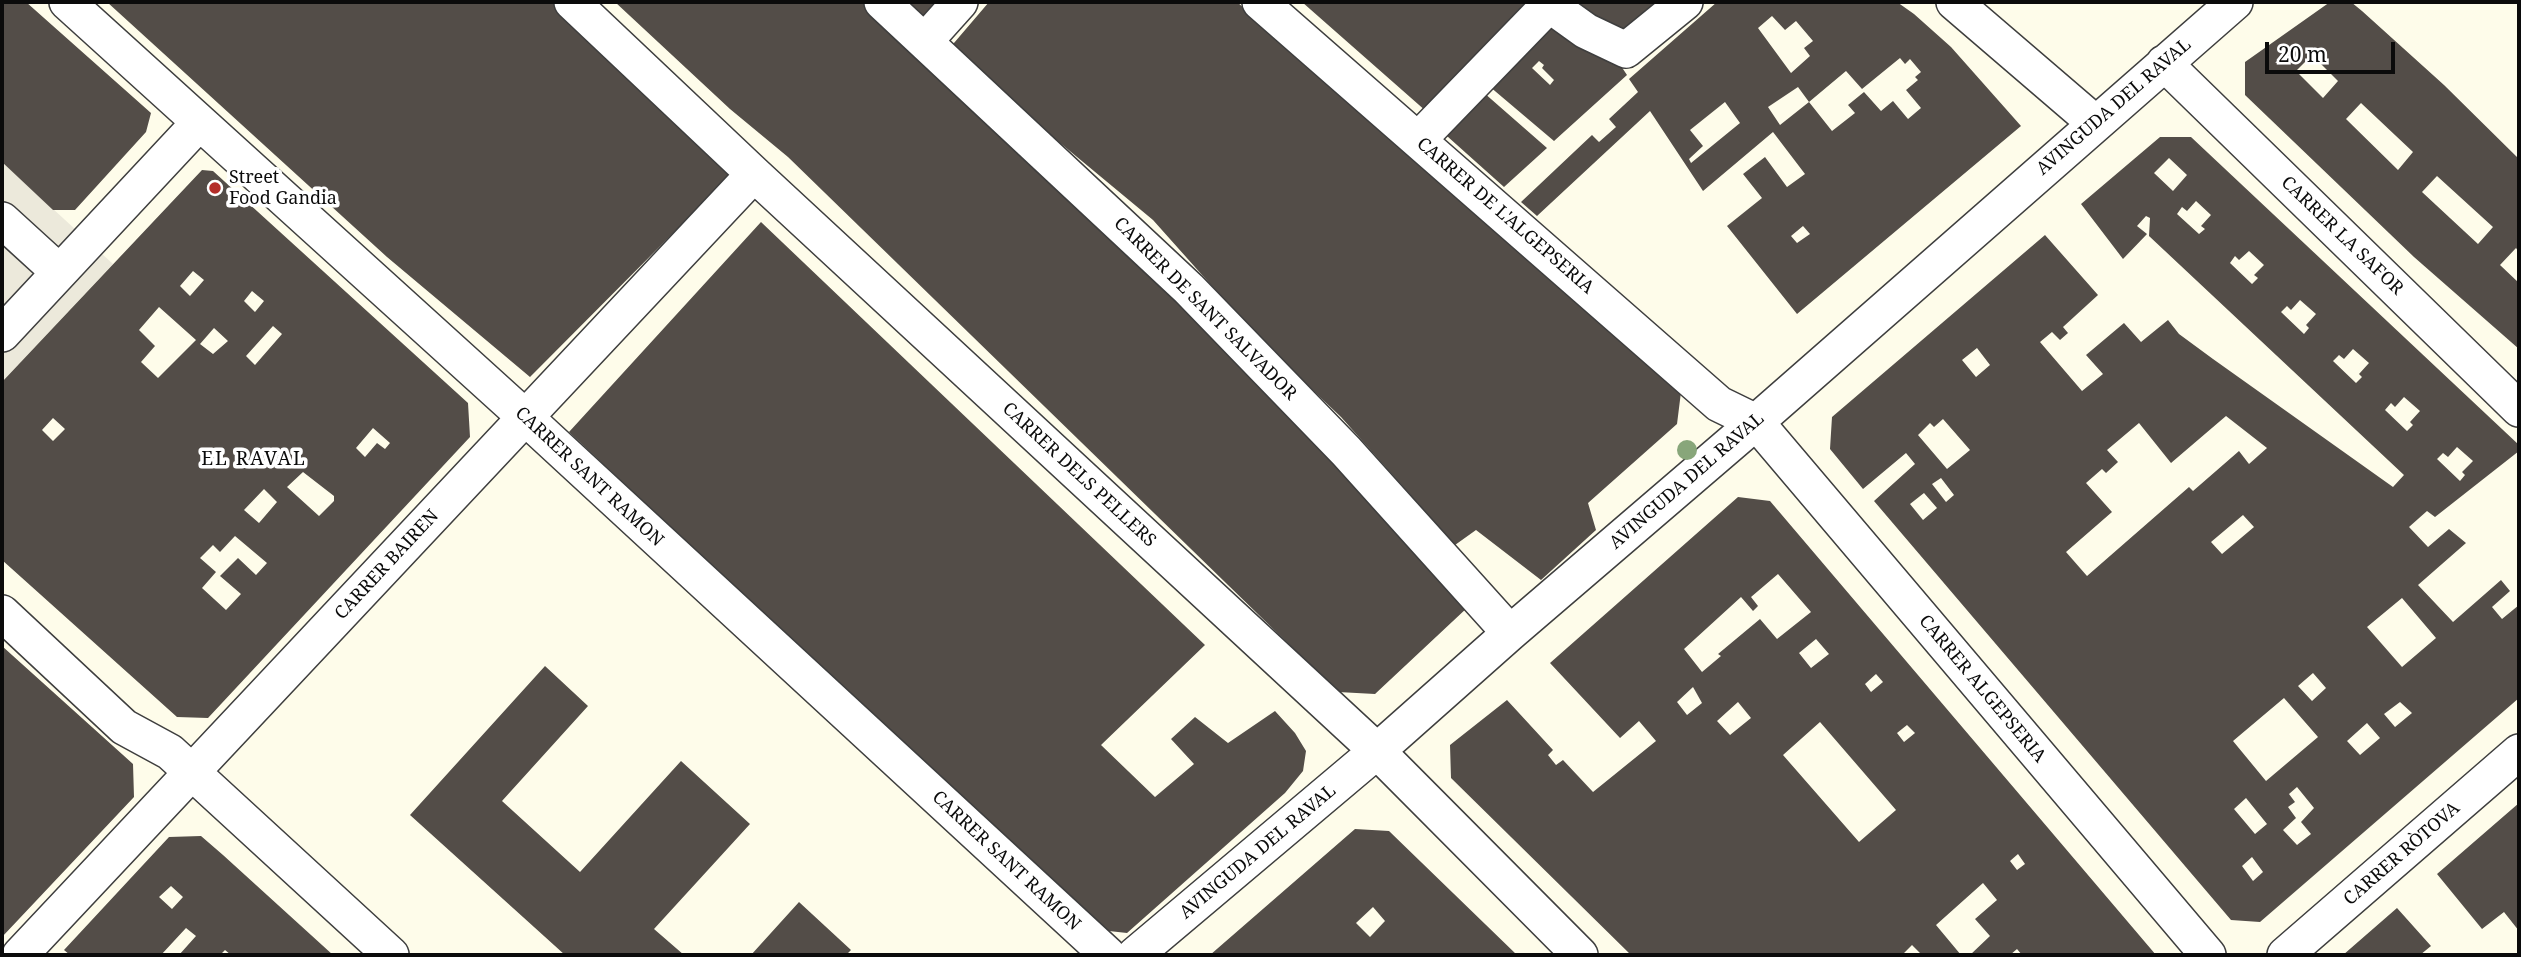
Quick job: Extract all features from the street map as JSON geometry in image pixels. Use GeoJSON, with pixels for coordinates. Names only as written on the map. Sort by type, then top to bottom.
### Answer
{"type":"FeatureCollection","features":[{"type":"Feature","properties":{"kind":"street","name":"CARRER SANT RAMON"},"geometry":{"type":"LineString","coordinates":[[67,2],[526,418],[1108,955]]}},
{"type":"Feature","properties":{"kind":"street","name":"CARRER DELS PELLERS"},"geometry":{"type":"LineString","coordinates":[[572,2],[1377,751],[1580,955]]}},
{"type":"Feature","properties":{"kind":"street","name":"CARRER DE SANT SALVADOR"},"geometry":{"type":"LineString","coordinates":[[882,2],[1189,289],[1346,451],[1510,633]]}},
{"type":"Feature","properties":{"kind":"street"},"geometry":{"type":"LineString","coordinates":[[925,41],[960,2]]}},
{"type":"Feature","properties":{"kind":"street","name":"CARRER DE L'ALGEPSERIA"},"geometry":{"type":"LineString","coordinates":[[1260,2],[1719,404],[1756,422]]}},
{"type":"Feature","properties":{"kind":"street"},"geometry":{"type":"LineString","coordinates":[[1418,140],[1542,12],[1552,5],[1586,32],[1626,50],[1685,2]]}},
{"type":"Feature","properties":{"kind":"street"},"geometry":{"type":"LineString","coordinates":[[1954,2],[2095,122]]}},
{"type":"Feature","properties":{"kind":"street","name":"AVINGUDA DEL RAVAL"},"geometry":{"type":"LineString","coordinates":[[1135,955],[1377,751],[2235,2]]}},
{"type":"Feature","properties":{"kind":"street","name":"CARRER LA SAFOR"},"geometry":{"type":"LineString","coordinates":[[2164,63],[2519,409]]}},
{"type":"Feature","properties":{"kind":"street"},"geometry":{"type":"LineString","coordinates":[[2,334],[199,123]]}},
{"type":"Feature","properties":{"kind":"street","name":"CARRER BAIREN"},"geometry":{"type":"LineString","coordinates":[[20,955],[754,174]]}},
{"type":"Feature","properties":{"kind":"street"},"geometry":{"type":"LineString","coordinates":[[2,220],[59,272]]}},
{"type":"Feature","properties":{"kind":"street","name":"CARRER ALGEPSERIA"},"geometry":{"type":"LineString","coordinates":[[1756,422],[2208,955]]}},
{"type":"Feature","properties":{"kind":"street"},"geometry":{"type":"LineString","coordinates":[[2,613],[124,727],[170,752],[391,955]]}},
{"type":"Feature","properties":{"kind":"street","name":"CARRER RÒTOVA"},"geometry":{"type":"LineString","coordinates":[[2285,955],[2519,752]]}},
{"type":"Feature","properties":{"kind":"shaded area"},"geometry":{"type":"Polygon","coordinates":[[[2,162],[113,264],[2,382],[2,162]]]}},
{"type":"Feature","properties":{"kind":"building"},"geometry":{"type":"Polygon","coordinates":[[[2,2],[26,2],[151,113],[146,132],[75,210],[53,210],[2,162],[2,2]]]}},
{"type":"Feature","properties":{"kind":"building"},"geometry":{"type":"Polygon","coordinates":[[[107,2],[553,2],[598,41],[730,176],[530,377],[387,257],[107,2]]]}},
{"type":"Feature","properties":{"kind":"building"},"geometry":{"type":"Polygon","coordinates":[[[615,2],[863,2],[1270,373],[1468,607],[1375,694],[1338,692],[788,157],[730,109],[615,2]]]}},
{"type":"Feature","properties":{"kind":"building"},"geometry":{"type":"Polygon","coordinates":[[[905,2],[945,2],[927,22],[905,2]]]}},
{"type":"Feature","properties":{"kind":"building"},"geometry":{"type":"Polygon","coordinates":[[[989,2],[1237,2],[1681,392],[1677,424],[1588,503],[1596,530],[1541,580],[1476,530],[1455,545],[1341,417],[1261,341],[1153,220],[948,50],[989,2]]]}},
{"type":"Feature","properties":{"kind":"building"},"geometry":{"type":"Polygon","coordinates":[[[1302,2],[1537,2],[1427,112],[1302,2]]]}},
{"type":"Feature","properties":{"kind":"building"},"geometry":{"type":"Polygon","coordinates":[[[1571,2],[1656,2],[1620,32],[1571,2]]]}},
{"type":"Feature","properties":{"kind":"building"},"geometry":{"type":"Polygon","coordinates":[[[1717,2],[1897,2],[1951,47],[2021,126],[1797,314],[1727,226],[1762,198],[1743,174],[1765,157],[1787,187],[1805,174],[1773,132],[1703,191],[1650,111],[1537,216],[1521,202],[1592,135],[1599,142],[1616,127],[1609,119],[1638,92],[1629,79],[1717,2]],[[1772,16],[1758,28],[1791,73],[1810,56],[1804,48],[1813,41],[1796,21],[1785,30],[1772,16]],[[1900,58],[1862,89],[1846,71],[1809,102],[1832,131],[1855,113],[1848,105],[1864,92],[1881,111],[1893,101],[1908,119],[1921,108],[1906,90],[1918,80],[1915,77],[1921,72],[1910,59],[1905,64],[1900,58]],[[1798,87],[1768,107],[1780,125],[1809,102],[1798,87]],[[1725,102],[1690,130],[1703,146],[1689,159],[1691,163],[1740,123],[1725,102]],[[1803,226],[1791,236],[1797,243],[1810,234],[1803,226]]]}},
{"type":"Feature","properties":{"kind":"building"},"geometry":{"type":"Polygon","coordinates":[[[2330,2],[2351,2],[2444,85],[2519,159],[2519,252],[2516,248],[2500,265],[2519,283],[2519,349],[2414,257],[2245,95],[2245,62],[2330,2]],[[2312,55],[2296,71],[2323,98],[2338,81],[2312,55]],[[2361,103],[2346,119],[2398,170],[2413,152],[2361,103]],[[2437,176],[2422,192],[2478,244],[2493,227],[2437,176]]]}},
{"type":"Feature","properties":{"kind":"building"},"geometry":{"type":"Polygon","coordinates":[[[1540,25],[1562,27],[1617,60],[1627,75],[1554,141],[1489,86],[1483,92],[1547,148],[1504,187],[1438,128],[1540,25]],[[1539,61],[1532,68],[1550,85],[1554,80],[1542,68],[1544,65],[1539,61]]]}},
{"type":"Feature","properties":{"kind":"building"},"geometry":{"type":"Polygon","coordinates":[[[2160,137],[2191,137],[2519,445],[2519,451],[2435,517],[2427,511],[2409,527],[2428,547],[2449,529],[2466,543],[2418,585],[2453,622],[2501,580],[2510,591],[2492,607],[2502,619],[2519,605],[2519,698],[2260,922],[2231,920],[1874,501],[1915,464],[1906,453],[1863,489],[1830,449],[1832,417],[2045,235],[2098,295],[2063,327],[2068,333],[2060,340],[2052,332],[2040,342],[2082,391],[2103,374],[2086,355],[2124,323],[2141,342],[2168,320],[2179,334],[2393,487],[2404,475],[2149,236],[2150,218],[2146,216],[2137,226],[2147,234],[2123,259],[2081,204],[2160,137]],[[2169,158],[2154,173],[2173,191],[2187,175],[2169,158]],[[2196,201],[2187,211],[2182,207],[2177,214],[2199,234],[2205,229],[2201,226],[2211,215],[2196,201]],[[2249,251],[2239,260],[2235,256],[2230,263],[2252,284],[2258,278],[2254,275],[2264,265],[2249,251]],[[2300,300],[2291,310],[2287,306],[2281,312],[2304,334],[2309,328],[2306,325],[2316,314],[2300,300]],[[1977,348],[1962,360],[1976,377],[1990,365],[1977,348]],[[2353,349],[2344,359],[2339,355],[2333,361],[2356,383],[2362,377],[2359,374],[2369,363],[2353,349]],[[2404,397],[2395,407],[2391,403],[2385,410],[2407,431],[2413,425],[2410,422],[2420,411],[2404,397]],[[2226,416],[2171,463],[2139,423],[2107,450],[2118,462],[2106,473],[2102,469],[2086,483],[2112,512],[2066,552],[2087,576],[2189,487],[2193,491],[2239,451],[2249,464],[2267,448],[2226,416]],[[1943,419],[1934,427],[1930,423],[1918,435],[1947,469],[1970,450],[1943,419]],[[2457,447],[2448,457],[2443,453],[2437,459],[2460,481],[2465,475],[2462,472],[2473,461],[2457,447]],[[1941,478],[1932,484],[1946,502],[1954,495],[1941,478]],[[1924,493],[1910,504],[1923,520],[1937,508],[1924,493]],[[2243,515],[2211,542],[2222,554],[2254,527],[2243,515]],[[2402,598],[2367,627],[2402,667],[2436,638],[2402,598]],[[2313,673],[2298,686],[2312,701],[2326,688],[2313,673]],[[2284,698],[2233,741],[2266,781],[2318,737],[2284,698]],[[2400,702],[2384,714],[2395,727],[2412,713],[2400,702]],[[2367,723],[2347,741],[2360,755],[2380,738],[2367,723]],[[2297,787],[2289,794],[2295,802],[2288,807],[2296,818],[2283,830],[2297,845],[2311,834],[2301,822],[2314,808],[2297,787]],[[2246,798],[2234,809],[2255,834],[2267,824],[2246,798]],[[2252,857],[2242,866],[2253,881],[2263,872],[2252,857]]]}},
{"type":"Feature","properties":{"kind":"building"},"geometry":{"type":"Polygon","coordinates":[[[202,170],[213,171],[468,403],[470,437],[208,718],[177,717],[2,560],[2,382],[202,170]],[[193,271],[180,286],[190,296],[204,280],[193,271]],[[252,291],[244,301],[255,312],[264,301],[252,291]],[[159,307],[139,330],[155,346],[141,362],[158,378],[196,340],[159,307]],[[273,326],[246,356],[255,365],[282,334],[273,326]],[[214,328],[200,344],[213,354],[228,341],[214,328]],[[53,418],[42,430],[53,441],[65,429],[53,418]],[[373,428],[356,448],[365,457],[377,443],[385,449],[390,443],[373,428]],[[303,472],[287,487],[319,516],[334,501],[334,496],[303,472]],[[264,489],[244,510],[259,523],[277,502],[264,489]],[[235,536],[220,552],[213,545],[200,558],[216,572],[202,588],[226,610],[241,594],[220,576],[238,558],[256,575],[267,563],[235,536]]]}},
{"type":"Feature","properties":{"kind":"building"},"geometry":{"type":"Polygon","coordinates":[[[761,222],[1205,645],[1101,745],[1155,797],[1194,764],[1171,739],[1195,717],[1228,743],[1275,711],[1295,733],[1306,751],[1303,771],[1285,793],[1127,933],[1100,930],[569,432],[761,222]]]}},
{"type":"Feature","properties":{"kind":"building"},"geometry":{"type":"Polygon","coordinates":[[[1738,497],[1770,501],[2156,955],[2022,955],[2017,949],[2010,955],[1970,955],[1990,936],[1975,919],[1997,900],[1983,883],[1936,925],[1961,955],[1922,955],[1912,945],[1902,955],[1631,955],[1451,778],[1450,745],[1507,700],[1553,750],[1548,755],[1556,765],[1563,760],[1593,792],[1656,741],[1639,721],[1620,738],[1550,663],[1738,497]],[[1778,574],[1751,597],[1758,606],[1753,611],[1741,597],[1684,649],[1702,672],[1721,656],[1718,654],[1760,619],[1777,639],[1811,612],[1778,574]],[[1816,639],[1799,653],[1811,668],[1829,654],[1816,639]],[[1876,674],[1865,684],[1871,692],[1883,682],[1876,674]],[[1693,687],[1677,702],[1687,715],[1702,703],[1693,687]],[[1738,702],[1717,721],[1730,735],[1751,718],[1738,702]],[[1820,722],[1783,755],[1859,842],[1896,810],[1820,722]],[[1907,725],[1897,733],[1904,742],[1915,733],[1907,725]],[[2018,854],[2010,861],[2017,870],[2025,864],[2018,854]]]}},
{"type":"Feature","properties":{"kind":"building"},"geometry":{"type":"Polygon","coordinates":[[[2,646],[133,764],[134,797],[2,937],[2,646]]]}},
{"type":"Feature","properties":{"kind":"building"},"geometry":{"type":"Polygon","coordinates":[[[545,666],[588,706],[502,801],[580,872],[681,761],[750,824],[654,929],[684,955],[565,955],[410,815],[545,666]]]}},
{"type":"Feature","properties":{"kind":"building"},"geometry":{"type":"Polygon","coordinates":[[[2519,803],[2519,931],[2504,912],[2482,929],[2437,874],[2519,803]]]}},
{"type":"Feature","properties":{"kind":"building"},"geometry":{"type":"Polygon","coordinates":[[[1355,829],[1389,831],[1517,955],[1210,955],[1355,829]],[[1373,907],[1356,923],[1370,937],[1385,921],[1373,907]]]}},
{"type":"Feature","properties":{"kind":"building"},"geometry":{"type":"Polygon","coordinates":[[[201,836],[333,955],[231,955],[225,950],[220,955],[179,955],[196,936],[186,928],[161,955],[70,955],[64,950],[169,837],[201,836]],[[171,886],[159,897],[172,909],[183,897],[171,886]]]}},
{"type":"Feature","properties":{"kind":"building"},"geometry":{"type":"Polygon","coordinates":[[[799,902],[851,950],[846,955],[751,955],[799,902]]]}},
{"type":"Feature","properties":{"kind":"building"},"geometry":{"type":"Polygon","coordinates":[[[2397,908],[2431,946],[2420,955],[2343,955],[2397,908]]]}},
{"type":"Feature","properties":{"kind":"place","name":"Street Food Gandia"},"geometry":{"type":"Point","coordinates":[215,188]}},
{"type":"Feature","properties":{"kind":"district","name":"EL RAVAL"},"geometry":{"type":"Point","coordinates":[254,460]}}]}
